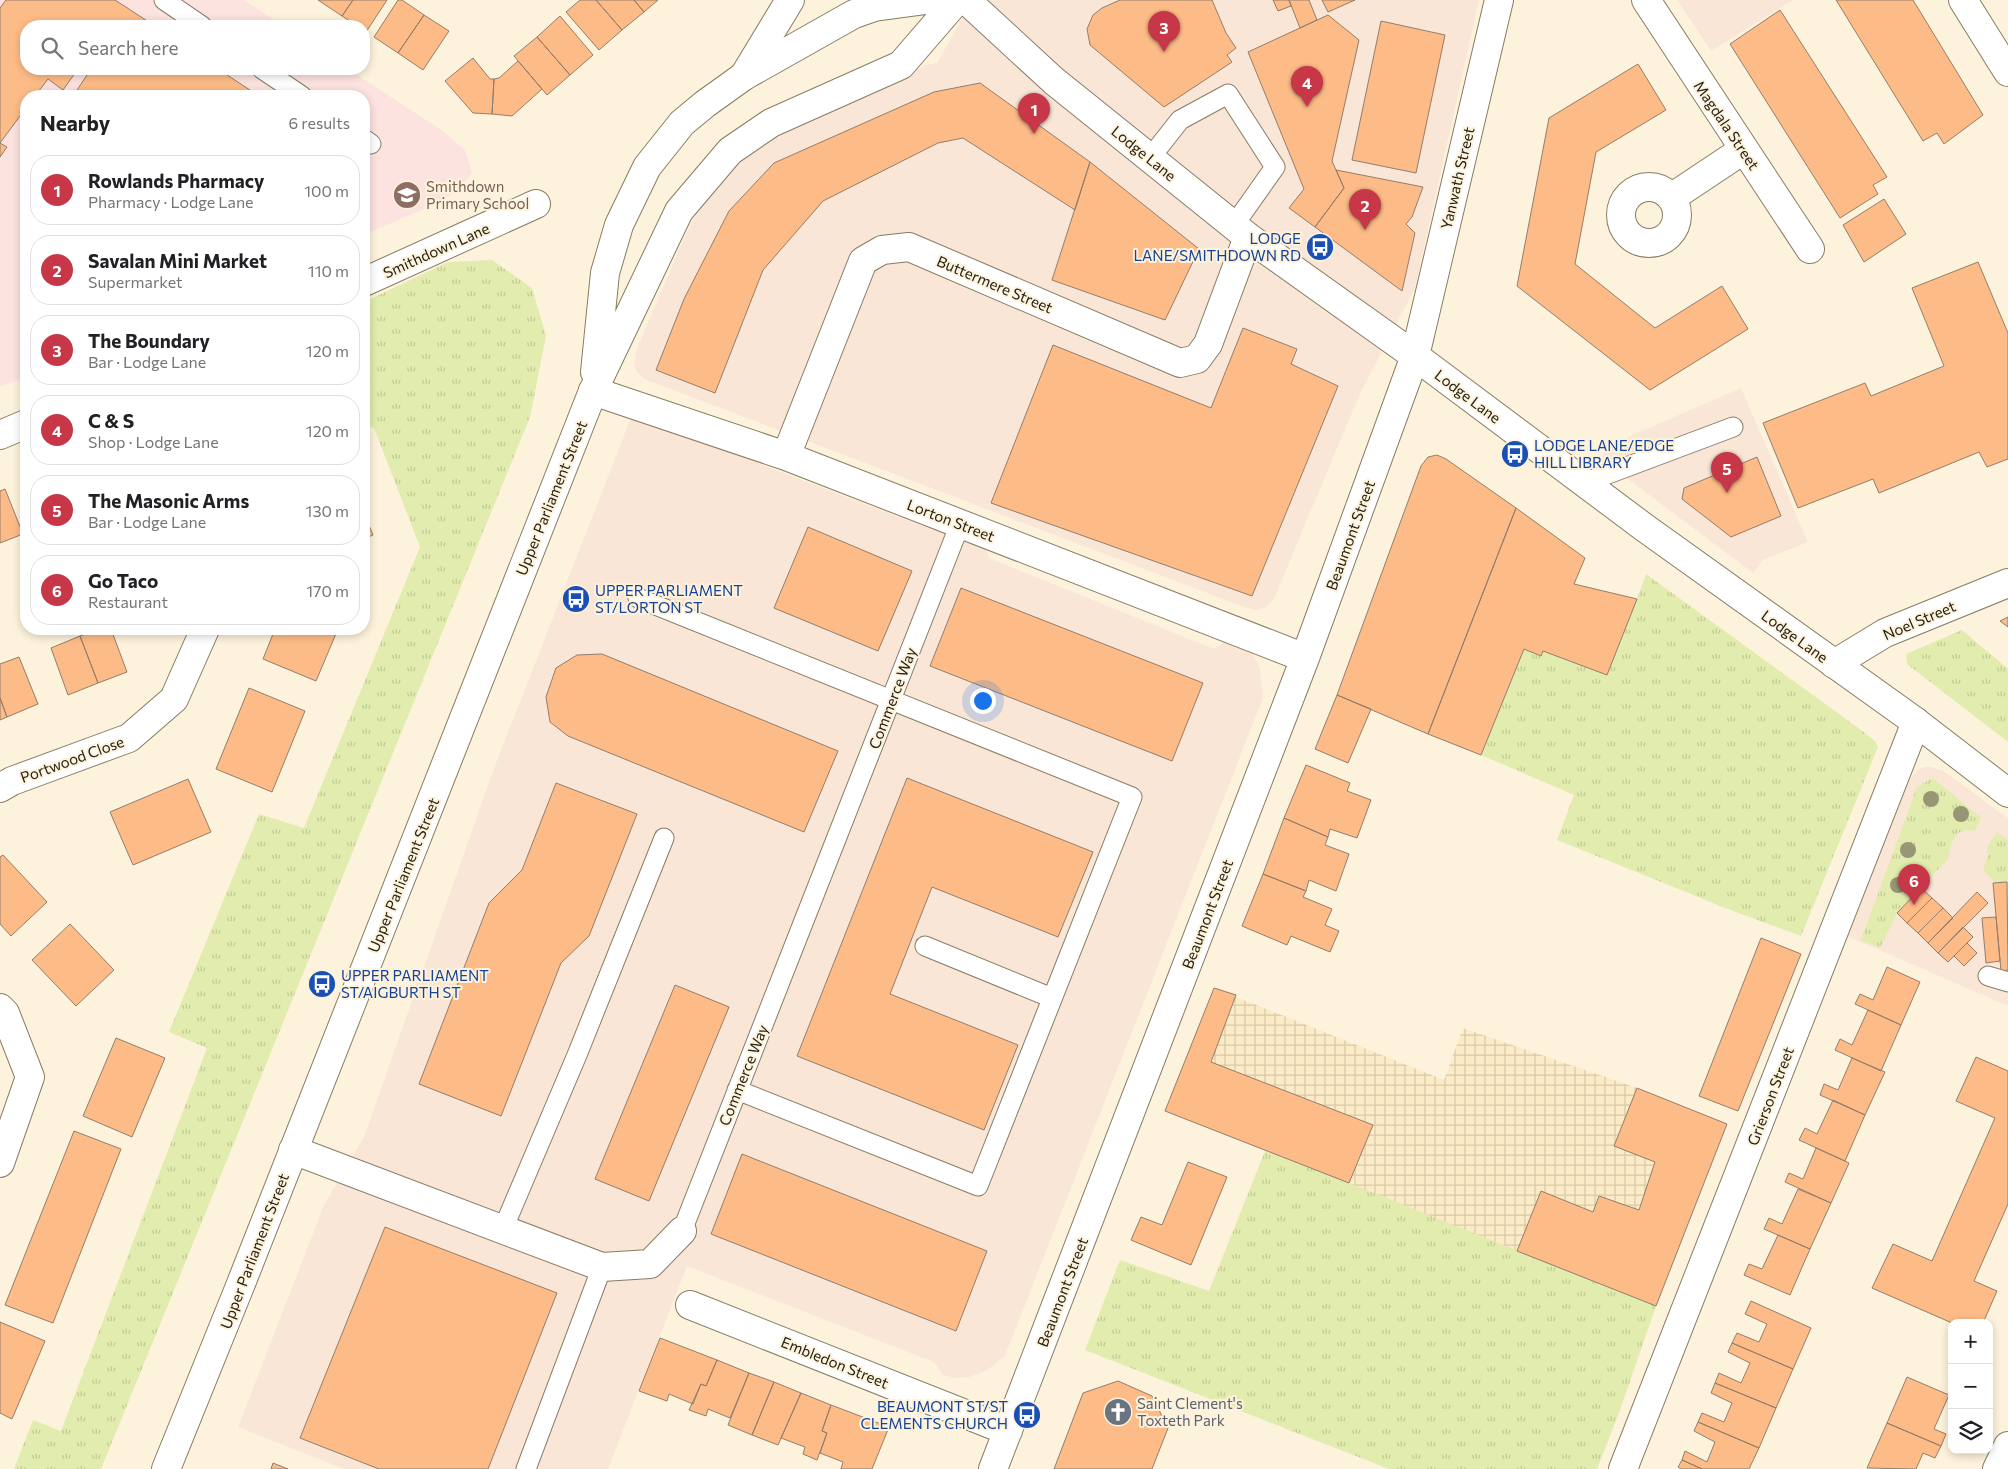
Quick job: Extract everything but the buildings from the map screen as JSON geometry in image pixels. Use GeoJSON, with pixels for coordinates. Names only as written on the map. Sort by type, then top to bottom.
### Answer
{"type":"FeatureCollection","features":[{"type":"Feature","properties":{"kind":"main road"},"geometry":{"type":"LineString","coordinates":[[744,76],[790,0]]}},
{"type":"Feature","properties":{"kind":"main road","name":"Upper Parliament Street"},"geometry":{"type":"LineString","coordinates":[[593,391],[605,273],[619,225],[647,167],[682,122],[744,76],[854,14],[874,7],[926,0]]}},
{"type":"Feature","properties":{"kind":"main road","name":"Upper Parliament Street"},"geometry":{"type":"LineString","coordinates":[[166,1469],[294,1150],[593,391],[679,211],[730,151],[771,123],[901,65],[957,0]]}},
{"type":"Feature","properties":{"kind":"main road","name":"Lodge Lane"},"geometry":{"type":"LineString","coordinates":[[966,0],[1054,81],[1241,231],[1415,356],[1584,483],[1916,722],[2008,793]]}},
{"type":"Feature","properties":{"kind":"main road","name":"Yanwath Street"},"geometry":{"type":"LineString","coordinates":[[1415,356],[1500,0]]}},
{"type":"Feature","properties":{"kind":"main road","name":"Magdala Street"},"geometry":{"type":"LineString","coordinates":[[1646,0],[1810,249]]}},
{"type":"Feature","properties":{"kind":"main road"},"geometry":{"type":"LineString","coordinates":[[1963,0],[2008,72]]}},
{"type":"Feature","properties":{"kind":"main road"},"geometry":{"type":"LineString","coordinates":[[1671,198],[1743,150]]}},
{"type":"Feature","properties":{"kind":"main road","name":"Smithdown Lane"},"geometry":{"type":"LineString","coordinates":[[370,279],[536,204]]}},
{"type":"Feature","properties":{"kind":"main road","name":"Buttermere Street"},"geometry":{"type":"LineString","coordinates":[[786,456],[863,260],[882,250],[909,247],[1180,363],[1197,360],[1208,344],[1241,231]]}},
{"type":"Feature","properties":{"kind":"main road","name":"Beaumont Street"},"geometry":{"type":"LineString","coordinates":[[993,1469],[1305,658],[1415,356]]}},
{"type":"Feature","properties":{"kind":"main road","name":"Lorton Street"},"geometry":{"type":"LineString","coordinates":[[593,391],[786,456],[1305,658]]}},
{"type":"Feature","properties":{"kind":"main road"},"geometry":{"type":"LineString","coordinates":[[0,435],[20,427]]}},
{"type":"Feature","properties":{"kind":"main road","name":"Noel Street"},"geometry":{"type":"LineString","coordinates":[[1834,664],[1885,633],[2008,584]]}},
{"type":"Feature","properties":{"kind":"main road","name":"Portwood Close"},"geometry":{"type":"LineString","coordinates":[[0,788],[12,781],[129,738],[174,699],[202,635]]}},
{"type":"Feature","properties":{"kind":"main road","name":"Grierson Street"},"geometry":{"type":"LineString","coordinates":[[1623,1469],[1916,722]]}},
{"type":"Feature","properties":{"kind":"main road"},"geometry":{"type":"LineString","coordinates":[[0,1008],[5,1013],[30,1077],[0,1163]]}},
{"type":"Feature","properties":{"kind":"main road","name":"Commerce Way"},"geometry":{"type":"LineString","coordinates":[[294,1150],[602,1267],[650,1264],[682,1231]]}},
{"type":"Feature","properties":{"kind":"main road","name":"Embledon Street"},"geometry":{"type":"LineString","coordinates":[[690,1304],[1008,1431]]}},
{"type":"Feature","properties":{"kind":"main road"},"geometry":{"type":"LineString","coordinates":[[1997,1469],[2008,1446]]}},
{"type":"Feature","properties":{"kind":"lane"},"geometry":{"type":"LineString","coordinates":[[164,0],[193,20]]}},
{"type":"Feature","properties":{"kind":"lane"},"geometry":{"type":"LineString","coordinates":[[271,75],[293,90]]}},
{"type":"Feature","properties":{"kind":"lane"},"geometry":{"type":"LineString","coordinates":[[1150,158],[1180,120],[1228,94],[1275,167],[1241,231]]}},
{"type":"Feature","properties":{"kind":"lane"},"geometry":{"type":"LineString","coordinates":[[1584,483],[1733,427]]}},
{"type":"Feature","properties":{"kind":"lane","name":"Commerce Way"},"geometry":{"type":"LineString","coordinates":[[682,1231],[960,524]]}},
{"type":"Feature","properties":{"kind":"lane"},"geometry":{"type":"LineString","coordinates":[[638,598],[1132,797],[978,1186],[737,1090]]}},
{"type":"Feature","properties":{"kind":"lane"},"geometry":{"type":"LineString","coordinates":[[503,1229],[577,1055],[664,838]]}},
{"type":"Feature","properties":{"kind":"lane"},"geometry":{"type":"LineString","coordinates":[[925,946],[1052,998]]}},
{"type":"Feature","properties":{"kind":"lane"},"geometry":{"type":"LineString","coordinates":[[1988,976],[2008,982]]}},
{"type":"Feature","properties":{"kind":"lane"},"geometry":{"type":"LineString","coordinates":[[526,1469],[602,1267]]}},
{"type":"Feature","properties":{"kind":"shaded area","name":"Smithdown Primary School"},"geometry":{"type":"Polygon","coordinates":[[[0,0],[244,0],[275,20],[20,20],[20,75],[357,75],[440,129],[465,150],[472,173],[459,190],[442,201],[370,232],[370,90],[20,90],[20,379],[0,387],[0,0]]]}},
{"type":"Feature","properties":{"kind":"shaded area"},"geometry":{"type":"Polygon","coordinates":[[[973,0],[1479,0],[1415,288],[1359,396],[1273,601],[1265,608],[1257,610],[1247,608],[644,379],[634,366],[636,351],[684,238],[702,203],[731,167],[765,139],[926,65],[937,63],[973,0]]]}},
{"type":"Feature","properties":{"kind":"shaded area"},"geometry":{"type":"Polygon","coordinates":[[[1677,0],[1793,0],[1711,51],[1677,0]]]}},
{"type":"Feature","properties":{"kind":"shaded area"},"geometry":{"type":"Polygon","coordinates":[[[1741,388],[1808,542],[1763,560],[1753,573],[1600,458],[1612,444],[1741,388]]]}},
{"type":"Feature","properties":{"kind":"shaded area"},"geometry":{"type":"Polygon","coordinates":[[[632,415],[917,524],[983,541],[989,558],[1214,649],[1233,637],[1244,644],[1254,655],[1260,669],[1263,698],[1005,1356],[986,1371],[969,1377],[956,1378],[943,1375],[934,1362],[687,1266],[608,1469],[344,1469],[238,1427],[324,1205],[364,1137],[493,771],[632,415]]]}},
{"type":"Feature","properties":{"kind":"shaded area"},"geometry":{"type":"Polygon","coordinates":[[[1924,767],[1943,771],[2008,818],[2008,1006],[1847,936],[1907,784],[1917,770],[1924,767]]]}},
{"type":"Feature","properties":{"kind":"shaded area"},"geometry":{"type":"Polygon","coordinates":[[[1214,988],[1444,1080],[1463,1028],[1637,1088],[1727,1124],[1656,1306],[1165,1111],[1214,988]]]}},
{"type":"Feature","properties":{"kind":"green space"},"geometry":{"type":"Polygon","coordinates":[[[492,260],[532,288],[546,336],[530,417],[101,1469],[14,1469],[33,1420],[61,1431],[207,1048],[169,1032],[259,814],[304,828],[420,547],[374,428],[370,426],[370,299],[448,262],[492,260]]]}},
{"type":"Feature","properties":{"kind":"green space"},"geometry":{"type":"Polygon","coordinates":[[[1646,574],[1857,727],[1875,741],[1878,747],[1801,936],[1733,911],[1557,840],[1574,795],[1481,755],[1524,649],[1540,656],[1543,651],[1637,599],[1646,574]]]}},
{"type":"Feature","properties":{"kind":"green space"},"geometry":{"type":"Polygon","coordinates":[[[1962,630],[2008,669],[2008,742],[1907,664],[1906,654],[1962,630]]]}},
{"type":"Feature","properties":{"kind":"green space"},"geometry":{"type":"Polygon","coordinates":[[[1933,778],[1981,818],[1975,831],[1967,830],[1958,833],[1951,843],[1948,859],[1897,913],[1880,948],[1861,940],[1917,787],[1933,778]]]}},
{"type":"Feature","properties":{"kind":"green space"},"geometry":{"type":"Polygon","coordinates":[[[1997,832],[2008,840],[2008,887],[2001,888],[1983,870],[1988,855],[1987,847],[1997,832]]]}},
{"type":"Feature","properties":{"kind":"green space"},"geometry":{"type":"Polygon","coordinates":[[[1265,1151],[1656,1306],[1620,1410],[1597,1469],[1389,1469],[1085,1350],[1120,1260],[1209,1291],[1265,1151]]]}},
{"type":"Feature","properties":{"kind":"place","name":"The Boundary"},"geometry":{"type":"Point","coordinates":[1164,52]}},
{"type":"Feature","properties":{"kind":"place","name":"C & S"},"geometry":{"type":"Point","coordinates":[1307,107]}},
{"type":"Feature","properties":{"kind":"place","name":"Rowlands Pharmacy"},"geometry":{"type":"Point","coordinates":[1034,134]}},
{"type":"Feature","properties":{"kind":"place","name":"Smithdown Primary School"},"geometry":{"type":"Point","coordinates":[407,195]}},
{"type":"Feature","properties":{"kind":"place","name":"Savalan Mini Market"},"geometry":{"type":"Point","coordinates":[1365,230]}},
{"type":"Feature","properties":{"kind":"place","name":"LODGE LANE/SMITHDOWN RD"},"geometry":{"type":"Point","coordinates":[1320,247]}},
{"type":"Feature","properties":{"kind":"place","name":"LODGE LANE/EDGE HILL LIBRARY"},"geometry":{"type":"Point","coordinates":[1515,454]}},
{"type":"Feature","properties":{"kind":"place","name":"The Masonic Arms"},"geometry":{"type":"Point","coordinates":[1727,493]}},
{"type":"Feature","properties":{"kind":"place","name":"UPPER PARLIAMENT ST/LORTON ST"},"geometry":{"type":"Point","coordinates":[576,599]}},
{"type":"Feature","properties":{"kind":"place","name":"Go Taco"},"geometry":{"type":"Point","coordinates":[1914,905]}},
{"type":"Feature","properties":{"kind":"place","name":"UPPER PARLIAMENT ST/AIGBURTH ST"},"geometry":{"type":"Point","coordinates":[322,984]}},
{"type":"Feature","properties":{"kind":"place","name":"Saint Clement's Toxteth Park"},"geometry":{"type":"Point","coordinates":[1118,1412]}},
{"type":"Feature","properties":{"kind":"place","name":"BEAUMONT ST/ST CLEMENTS CHURCH"},"geometry":{"type":"Point","coordinates":[1027,1415]}}]}
